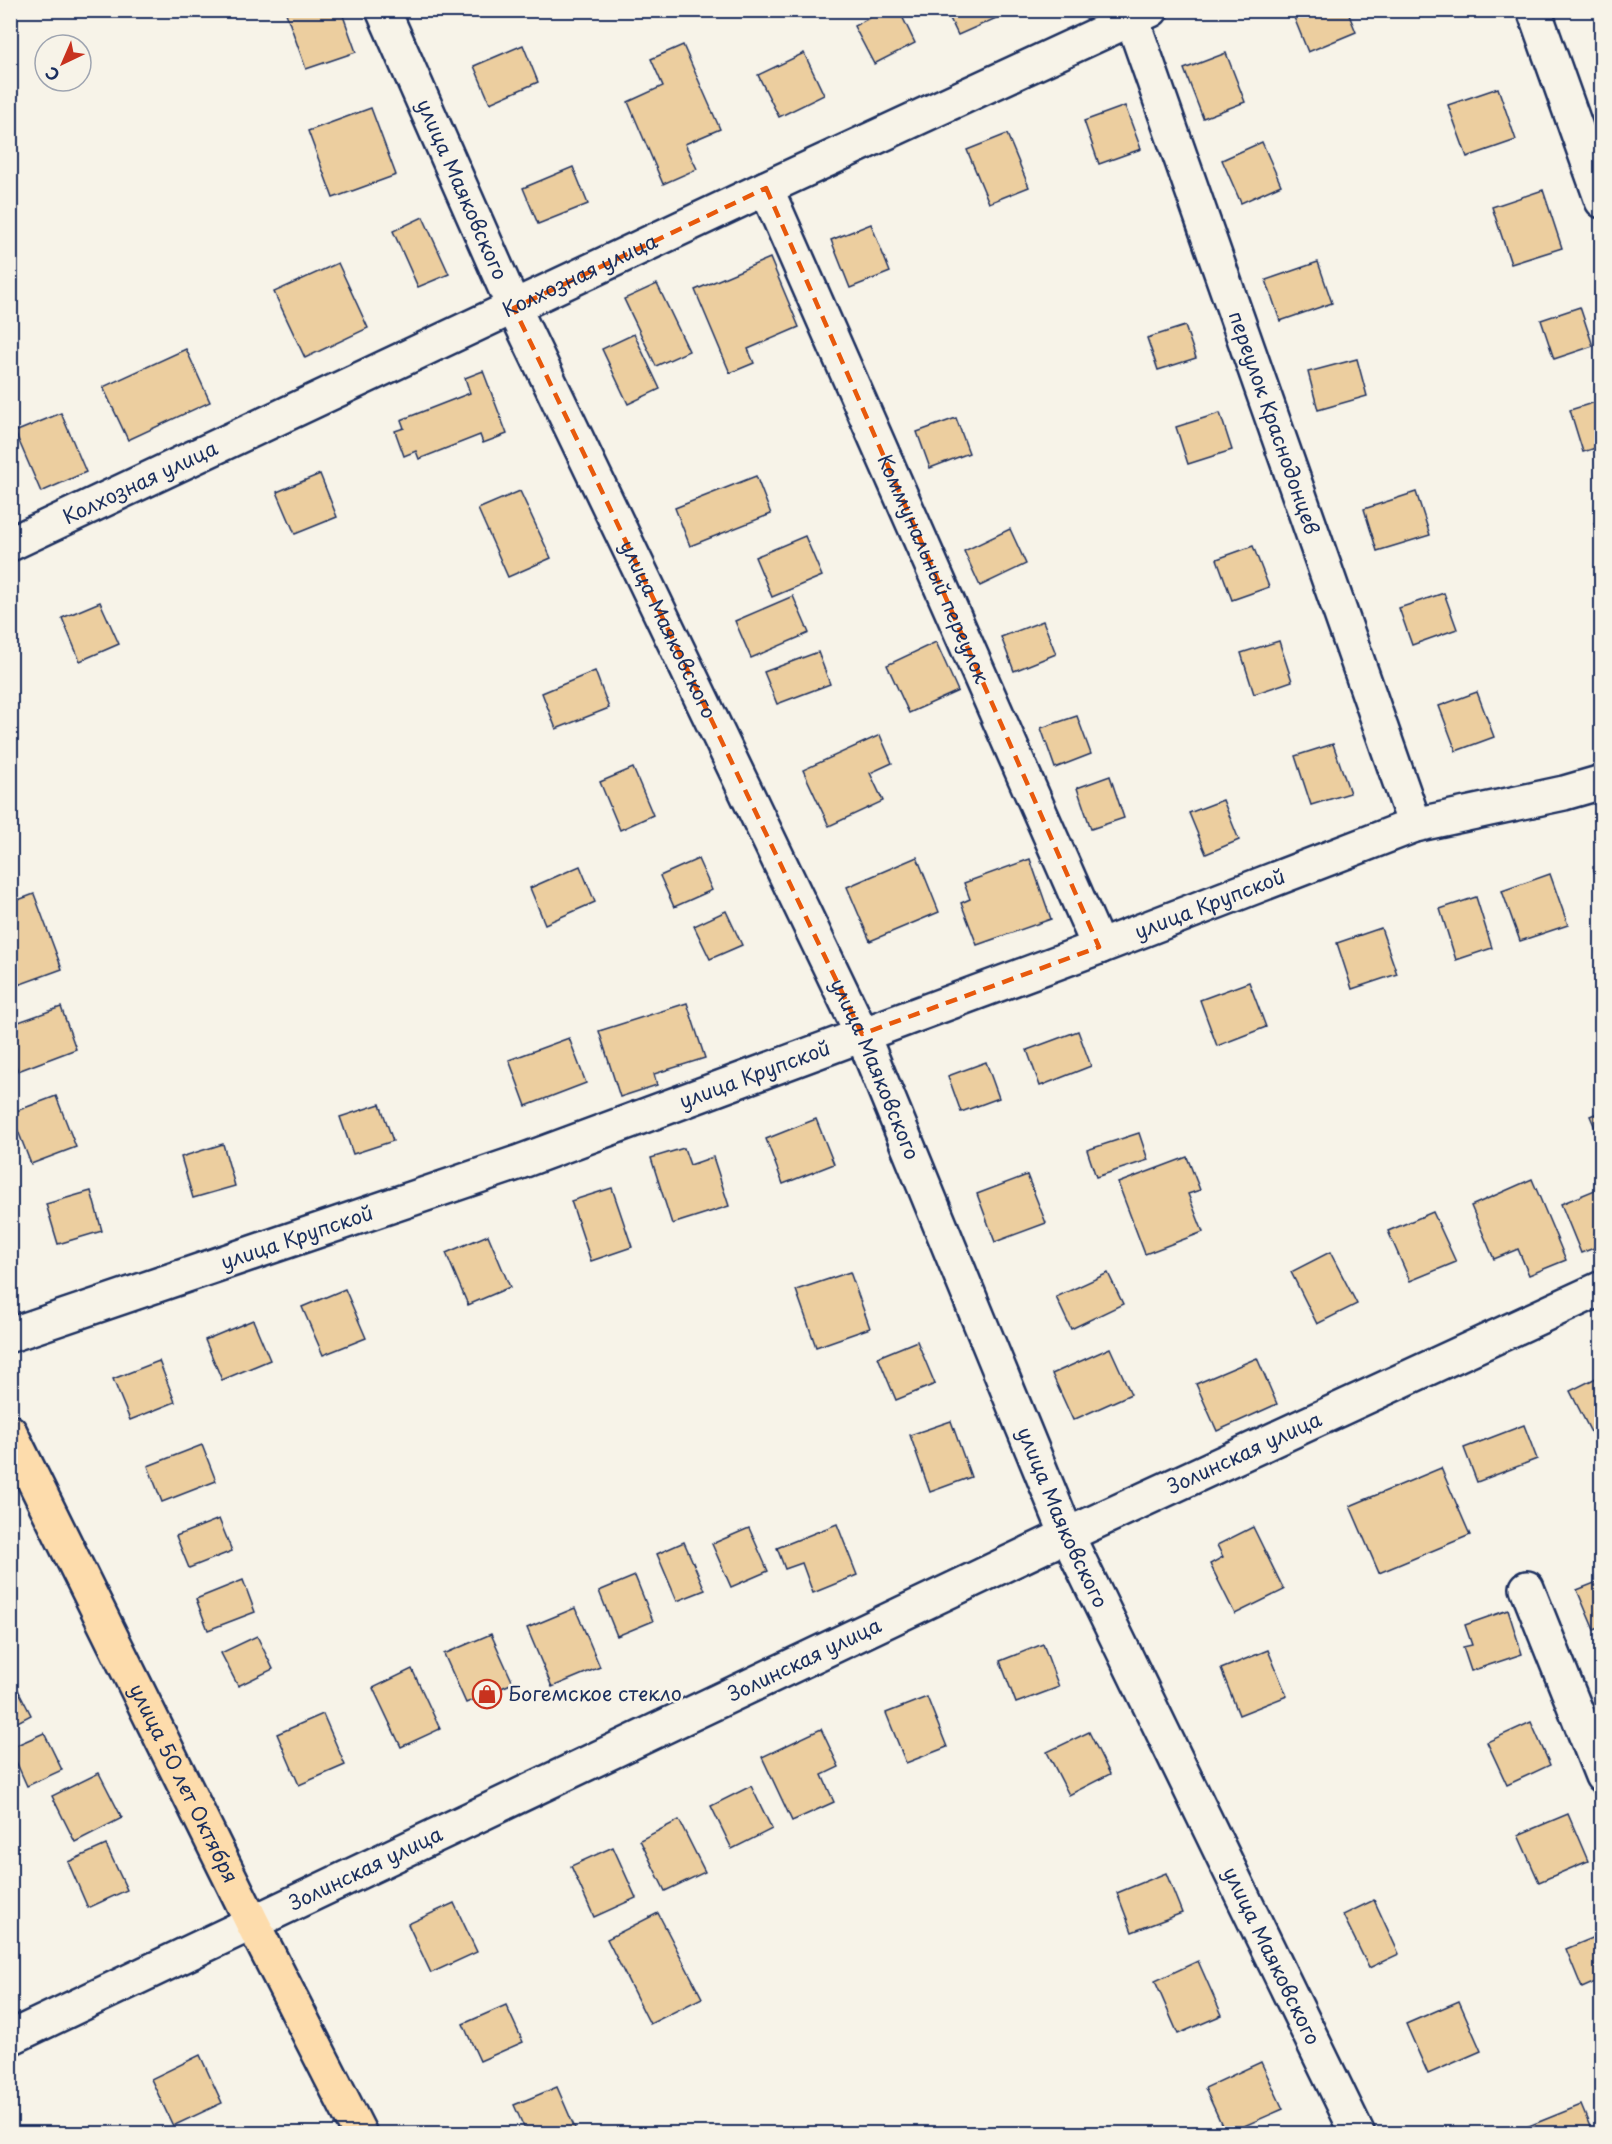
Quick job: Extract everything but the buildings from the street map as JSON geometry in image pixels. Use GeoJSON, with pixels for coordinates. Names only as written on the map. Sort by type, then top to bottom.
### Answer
{"type":"FeatureCollection","features":[{"type":"Feature","properties":{"kind":"main road","name":"улица 50 лет Октября"},"geometry":{"type":"LineString","coordinates":[[10,1432],[252,1922],[360,2133]]}},
{"type":"Feature","properties":{"kind":"street","name":"улица Маяковского"},"geometry":{"type":"LineString","coordinates":[[383,10],[514,308],[862,1034],[1067,1535],[1358,2133]]}},
{"type":"Feature","properties":{"kind":"street"},"geometry":{"type":"LineString","coordinates":[[1534,10],[1602,201]]}},
{"type":"Feature","properties":{"kind":"street","name":"Колхозная улица"},"geometry":{"type":"LineString","coordinates":[[10,544],[766,188],[1141,15]]}},
{"type":"Feature","properties":{"kind":"street","name":"переулок Краснодонцев"},"geometry":{"type":"LineString","coordinates":[[1141,15],[1415,825]]}},
{"type":"Feature","properties":{"kind":"street","name":"Коммунальный переулок"},"geometry":{"type":"LineString","coordinates":[[766,188],[1099,947]]}},
{"type":"Feature","properties":{"kind":"street","name":"улица Крупской"},"geometry":{"type":"LineString","coordinates":[[10,1335],[517,1163],[1099,947],[1415,825],[1563,793],[1602,782]]}},
{"type":"Feature","properties":{"kind":"street","name":"Золинская улица"},"geometry":{"type":"LineString","coordinates":[[10,2038],[1067,1535],[1602,1288]]}},
{"type":"Feature","properties":{"kind":"street"},"geometry":{"type":"LineString","coordinates":[[1527,1588],[1602,1776]]}},
{"type":"Feature","properties":{"kind":"highlighted area"},"geometry":{"type":"Polygon","coordinates":[[[766,188],[1099,947],[862,1034],[514,308],[766,188]]]}},
{"type":"Feature","properties":{"kind":"place","name":"Богемское стекло"},"geometry":{"type":"Point","coordinates":[487,1694]}}]}
